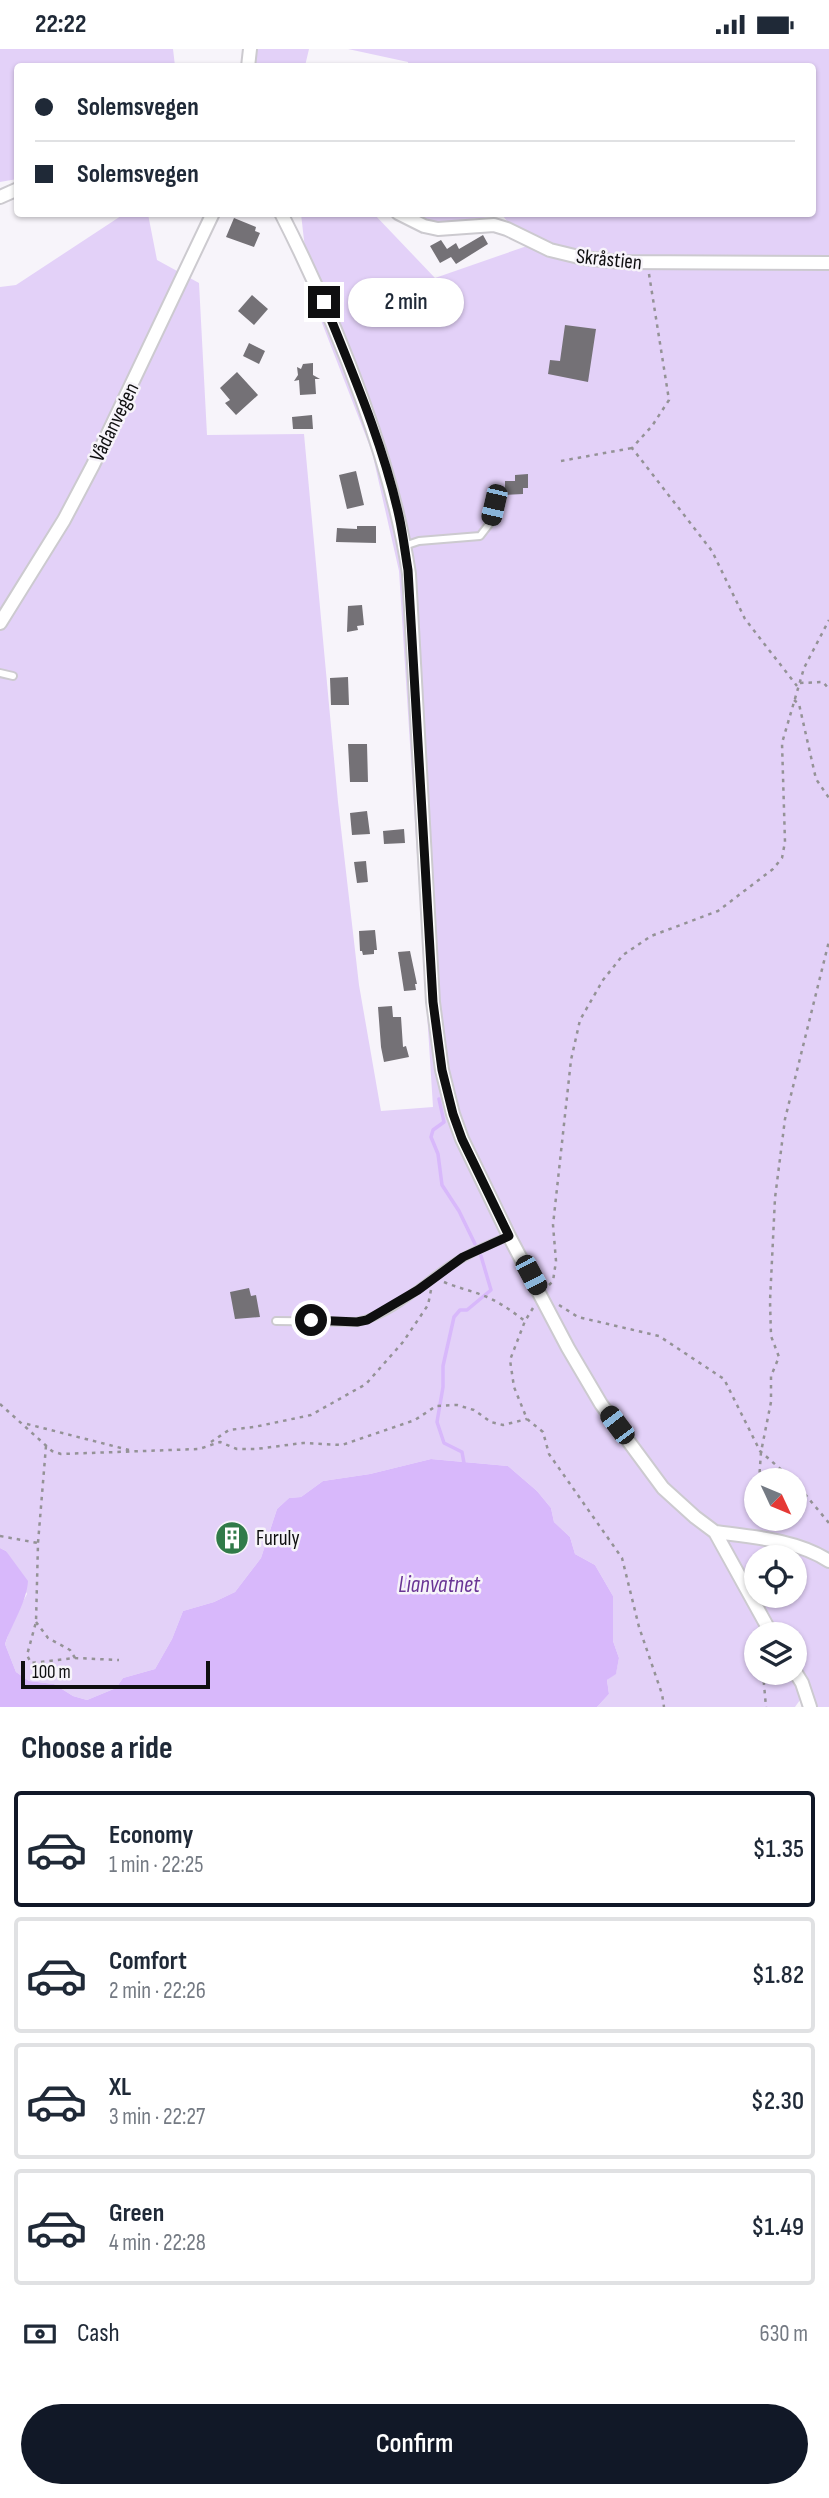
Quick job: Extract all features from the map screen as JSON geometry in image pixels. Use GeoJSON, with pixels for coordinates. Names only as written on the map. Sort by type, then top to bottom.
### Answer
{"type":"FeatureCollection","features":[{"type":"Feature","properties":{"kind":"street","name":"Vådanvegen"},"geometry":{"type":"LineString","coordinates":[[0,623],[64,520],[93,465],[211,217]]}},
{"type":"Feature","properties":{"kind":"street"},"geometry":{"type":"LineString","coordinates":[[283,217],[324,302],[351,370],[400,517],[411,611],[436,1038],[447,1093],[462,1139],[509,1236],[601,1404],[663,1488],[715,1532],[765,1622]]}},
{"type":"Feature","properties":{"kind":"street","name":"Skråstien"},"geometry":{"type":"LineString","coordinates":[[406,217],[424,226],[438,229],[494,225],[550,250],[583,258],[648,264],[829,263]]}},
{"type":"Feature","properties":{"kind":"street"},"geometry":{"type":"LineString","coordinates":[[715,1532],[750,1536],[794,1546],[829,1560]]}},
{"type":"Feature","properties":{"kind":"street"},"geometry":{"type":"LineString","coordinates":[[803,1685],[810,1707]]}},
{"type":"Feature","properties":{"kind":"lane"},"geometry":{"type":"LineString","coordinates":[[404,545],[419,541],[480,536],[490,523],[494,505]]}},
{"type":"Feature","properties":{"kind":"lane"},"geometry":{"type":"LineString","coordinates":[[0,673],[13,676]]}},
{"type":"Feature","properties":{"kind":"lane"},"geometry":{"type":"LineString","coordinates":[[276,1321],[367,1320],[393,1306],[463,1257],[509,1236]]}},
{"type":"Feature","properties":{"kind":"path"},"geometry":{"type":"LineString","coordinates":[[561,461],[632,448],[652,426],[669,400],[648,264]]}},
{"type":"Feature","properties":{"kind":"path"},"geometry":{"type":"LineString","coordinates":[[632,448],[712,551],[745,619],[799,685]]}},
{"type":"Feature","properties":{"kind":"path"},"geometry":{"type":"LineString","coordinates":[[664,1707],[639,1627],[622,1558],[549,1454],[543,1432],[527,1419],[514,1387],[510,1360],[525,1321],[553,1281],[556,1261],[554,1226],[571,1060],[580,1020],[603,979],[624,955],[652,936],[718,911],[773,869],[782,857],[785,842],[782,743],[804,668],[829,620]]}},
{"type":"Feature","properties":{"kind":"path"},"geometry":{"type":"LineString","coordinates":[[799,685],[822,682],[829,689]]}},
{"type":"Feature","properties":{"kind":"path"},"geometry":{"type":"LineString","coordinates":[[794,700],[799,704],[817,779],[829,798]]}},
{"type":"Feature","properties":{"kind":"path"},"geometry":{"type":"LineString","coordinates":[[760,1468],[771,1402],[771,1377],[779,1357],[771,1336],[770,1264],[785,1119],[829,941]]}},
{"type":"Feature","properties":{"kind":"path"},"geometry":{"type":"LineString","coordinates":[[0,1404],[24,1423],[46,1446],[61,1454],[199,1449],[229,1430],[311,1415],[366,1384],[402,1342],[428,1305],[434,1277],[461,1290],[484,1296],[508,1308],[525,1321]]}},
{"type":"Feature","properties":{"kind":"path"},"geometry":{"type":"LineString","coordinates":[[542,1295],[578,1317],[659,1336],[724,1380],[761,1453],[779,1468]]}},
{"type":"Feature","properties":{"kind":"path"},"geometry":{"type":"LineString","coordinates":[[209,1443],[220,1442],[237,1449],[303,1443],[342,1445],[415,1420],[438,1406],[457,1405],[474,1410],[491,1422],[503,1425],[527,1419]]}},
{"type":"Feature","properties":{"kind":"path"},"geometry":{"type":"LineString","coordinates":[[24,1423],[132,1451]]}},
{"type":"Feature","properties":{"kind":"path"},"geometry":{"type":"LineString","coordinates":[[46,1446],[38,1543],[36,1622],[27,1655],[31,1663],[75,1658],[119,1660]]}},
{"type":"Feature","properties":{"kind":"path"},"geometry":{"type":"LineString","coordinates":[[807,1497],[829,1523]]}},
{"type":"Feature","properties":{"kind":"path"},"geometry":{"type":"LineString","coordinates":[[0,1536],[38,1543]]}},
{"type":"Feature","properties":{"kind":"path"},"geometry":{"type":"LineString","coordinates":[[36,1622],[48,1638],[70,1650],[75,1658]]}},
{"type":"Feature","properties":{"kind":"path"},"geometry":{"type":"LineString","coordinates":[[765,1685],[766,1707]]}},
{"type":"Feature","properties":{"kind":"shaded area"},"geometry":{"type":"Polygon","coordinates":[[[0,49],[173,49],[175,63],[14,63],[14,180],[0,182],[0,49]]]}},
{"type":"Feature","properties":{"kind":"shaded area"},"geometry":{"type":"Polygon","coordinates":[[[256,49],[309,49],[306,63],[254,63],[256,49]]]}},
{"type":"Feature","properties":{"kind":"shaded area"},"geometry":{"type":"Polygon","coordinates":[[[348,49],[829,49],[829,1707],[802,1707],[800,1700],[795,1707],[597,1707],[609,1694],[607,1680],[616,1673],[619,1658],[613,1641],[613,1596],[595,1565],[575,1554],[570,1537],[554,1522],[551,1508],[537,1491],[508,1466],[431,1459],[370,1474],[323,1481],[301,1497],[289,1498],[277,1509],[261,1558],[235,1592],[214,1602],[183,1611],[172,1639],[155,1669],[123,1678],[116,1688],[87,1700],[73,1696],[54,1684],[29,1681],[16,1672],[5,1644],[27,1594],[6,1551],[0,1548],[0,287],[16,285],[119,217],[149,217],[157,260],[199,283],[207,435],[304,434],[338,802],[359,985],[381,1111],[433,1107],[399,571],[372,452],[310,292],[301,217],[377,217],[435,278],[527,246],[504,217],[816,217],[816,63],[408,63],[348,49]]]}},
{"type":"Feature","properties":{"kind":"shaded area"},"geometry":{"type":"Polygon","coordinates":[[[420,217],[492,217],[427,223],[420,217]]]}},
{"type":"Feature","properties":{"kind":"water","name":"Lianvatnet"},"geometry":{"type":"Polygon","coordinates":[[[431,1459],[508,1466],[537,1491],[551,1508],[554,1522],[570,1537],[575,1554],[595,1565],[613,1596],[613,1641],[619,1658],[616,1674],[607,1680],[609,1694],[597,1707],[0,1707],[0,1548],[6,1551],[28,1581],[22,1604],[5,1644],[16,1672],[29,1681],[54,1684],[73,1696],[87,1700],[116,1688],[123,1678],[155,1669],[172,1639],[183,1611],[214,1602],[235,1592],[261,1558],[277,1509],[289,1498],[301,1497],[323,1481],[370,1474],[431,1459]]]}},
{"type":"Feature","properties":{"kind":"building"},"geometry":{"type":"Polygon","coordinates":[[[234,218],[256,227],[255,231],[260,233],[254,247],[226,237],[234,218]]]}},
{"type":"Feature","properties":{"kind":"building"},"geometry":{"type":"Polygon","coordinates":[[[483,235],[488,244],[456,264],[451,257],[440,263],[430,246],[441,240],[447,249],[456,243],[459,249],[483,235]]]}},
{"type":"Feature","properties":{"kind":"building"},"geometry":{"type":"Polygon","coordinates":[[[252,295],[268,309],[254,325],[238,311],[252,295]]]}},
{"type":"Feature","properties":{"kind":"building"},"geometry":{"type":"Polygon","coordinates":[[[565,325],[596,329],[588,382],[548,374],[550,360],[560,361],[565,325]]]}},
{"type":"Feature","properties":{"kind":"building"},"geometry":{"type":"Polygon","coordinates":[[[249,343],[265,351],[259,364],[243,356],[249,343]]]}},
{"type":"Feature","properties":{"kind":"building"},"geometry":{"type":"Polygon","coordinates":[[[313,363],[313,375],[320,379],[315,379],[316,394],[300,395],[299,380],[294,381],[298,375],[297,367],[301,369],[303,364],[313,363]]]}},
{"type":"Feature","properties":{"kind":"building"},"geometry":{"type":"Polygon","coordinates":[[[237,372],[258,395],[236,415],[225,403],[230,400],[220,388],[237,372]]]}},
{"type":"Feature","properties":{"kind":"building"},"geometry":{"type":"Polygon","coordinates":[[[312,415],[313,429],[293,429],[292,417],[312,415]]]}},
{"type":"Feature","properties":{"kind":"building"},"geometry":{"type":"Polygon","coordinates":[[[356,471],[364,505],[347,509],[339,475],[356,471]]]}},
{"type":"Feature","properties":{"kind":"building"},"geometry":{"type":"Polygon","coordinates":[[[528,474],[528,488],[523,488],[523,494],[505,495],[505,481],[515,481],[515,475],[528,474]]]}},
{"type":"Feature","properties":{"kind":"building"},"geometry":{"type":"Polygon","coordinates":[[[357,526],[376,526],[376,543],[336,542],[337,528],[357,529],[357,526]]]}},
{"type":"Feature","properties":{"kind":"building"},"geometry":{"type":"Polygon","coordinates":[[[362,605],[364,625],[357,626],[358,630],[347,632],[348,606],[362,605]]]}},
{"type":"Feature","properties":{"kind":"building"},"geometry":{"type":"Polygon","coordinates":[[[348,677],[349,705],[331,705],[330,678],[348,677]]]}},
{"type":"Feature","properties":{"kind":"building"},"geometry":{"type":"Polygon","coordinates":[[[348,744],[367,744],[368,782],[350,782],[348,744]]]}},
{"type":"Feature","properties":{"kind":"building"},"geometry":{"type":"Polygon","coordinates":[[[367,811],[370,834],[352,835],[350,813],[367,811]]]}},
{"type":"Feature","properties":{"kind":"building"},"geometry":{"type":"Polygon","coordinates":[[[404,829],[405,843],[384,844],[383,831],[404,829]]]}},
{"type":"Feature","properties":{"kind":"building"},"geometry":{"type":"Polygon","coordinates":[[[366,861],[368,882],[357,883],[354,862],[366,861]]]}},
{"type":"Feature","properties":{"kind":"building"},"geometry":{"type":"Polygon","coordinates":[[[375,930],[377,950],[374,950],[374,954],[363,955],[360,951],[359,931],[375,930]]]}},
{"type":"Feature","properties":{"kind":"building"},"geometry":{"type":"Polygon","coordinates":[[[410,951],[417,984],[416,990],[404,991],[398,952],[410,951]]]}},
{"type":"Feature","properties":{"kind":"building"},"geometry":{"type":"Polygon","coordinates":[[[392,1006],[393,1017],[401,1017],[403,1047],[406,1046],[409,1057],[384,1062],[378,1007],[392,1006]]]}},
{"type":"Feature","properties":{"kind":"building"},"geometry":{"type":"Polygon","coordinates":[[[249,1288],[251,1296],[256,1295],[260,1317],[235,1319],[230,1292],[249,1288]]]}},
{"type":"Feature","properties":{"kind":"waterway"},"geometry":{"type":"LineString","coordinates":[[439,1099],[444,1122],[433,1130],[431,1137],[438,1154],[442,1185],[459,1211],[475,1244]]}},
{"type":"Feature","properties":{"kind":"waterway"},"geometry":{"type":"LineString","coordinates":[[464,1463],[462,1452],[444,1443],[437,1422],[443,1387],[443,1366],[454,1317],[460,1310],[467,1310],[491,1290],[481,1256]]}},
{"type":"Feature","properties":{"kind":"place","name":"Furuly"},"geometry":{"type":"Point","coordinates":[232,1538]}},
{"type":"Feature","properties":{"kind":"route"},"geometry":{"type":"LineString","coordinates":[[311,1320],[367,1320],[418,1290],[463,1257],[509,1236],[462,1139],[442,1070],[433,1002],[408,570],[400,517],[378,444],[324,302]]}}]}
